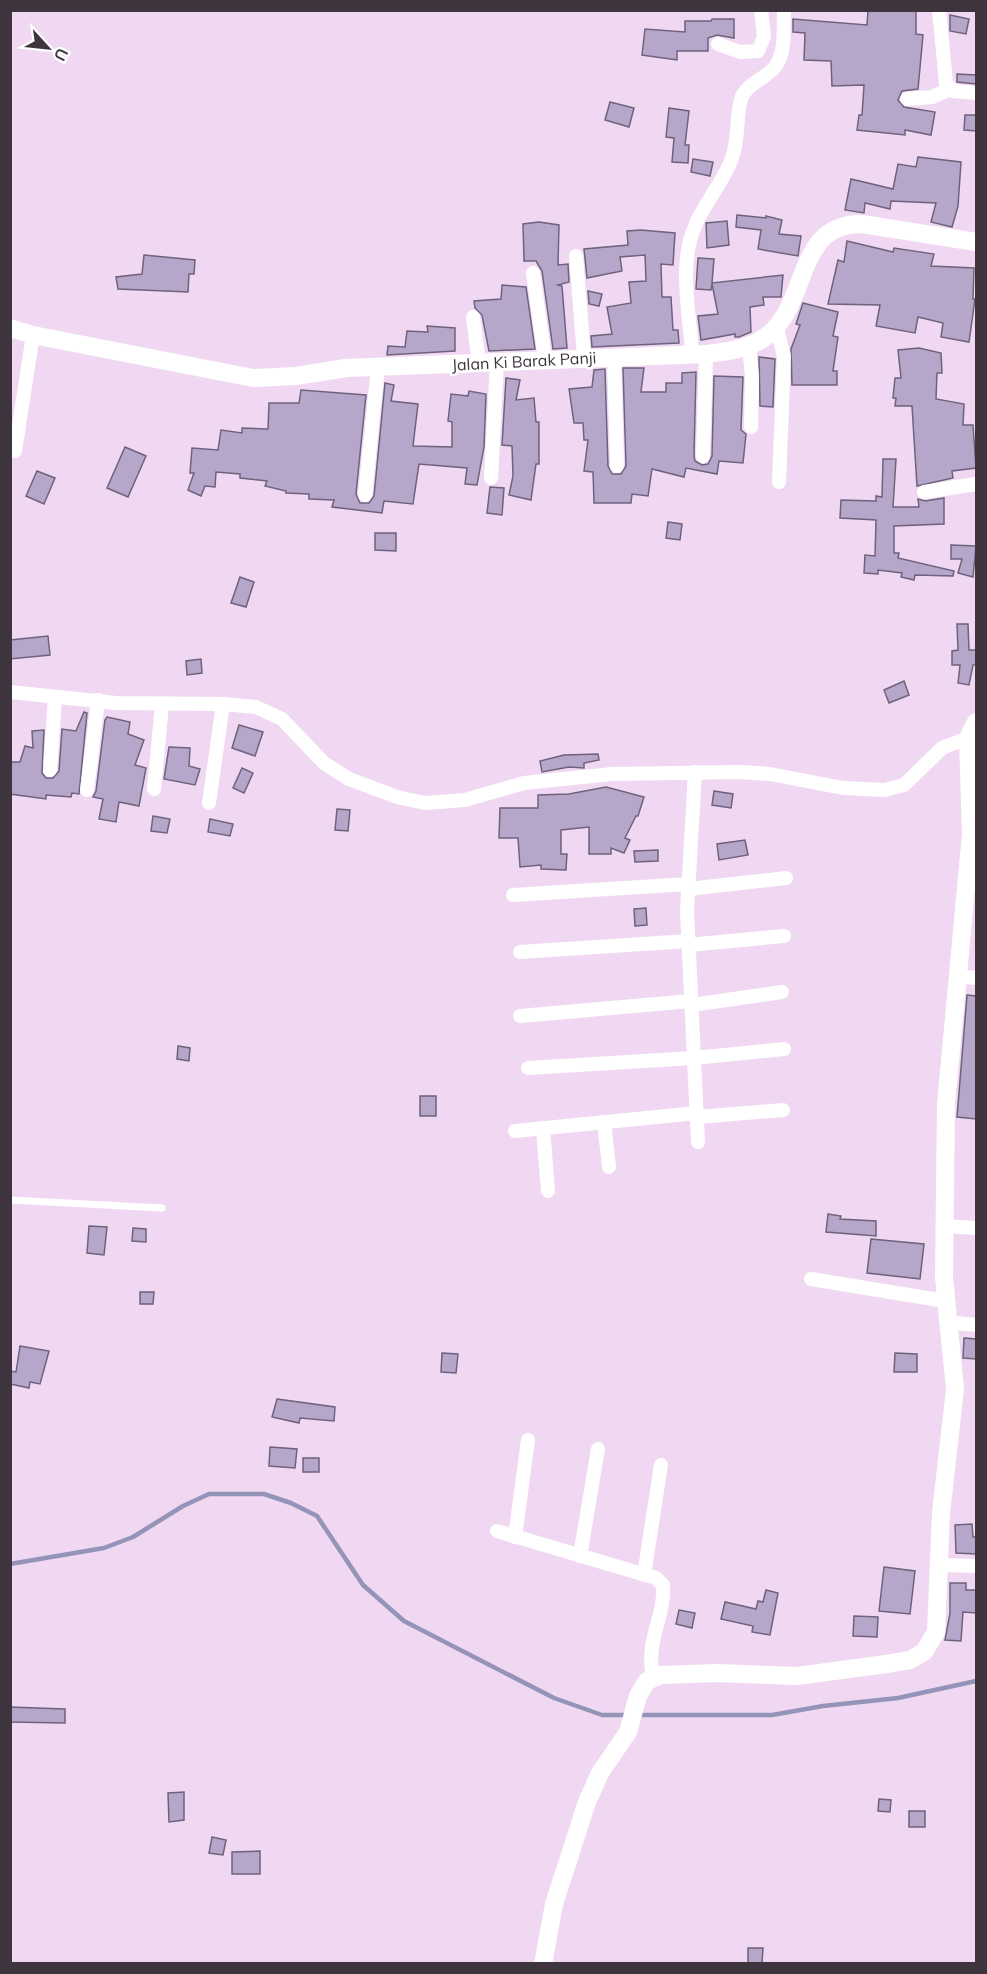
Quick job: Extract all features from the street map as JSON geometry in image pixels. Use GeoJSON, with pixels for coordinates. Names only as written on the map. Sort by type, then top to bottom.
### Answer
{"type":"FeatureCollection","features":[{"type":"Feature","properties":{"kind":"street"},"geometry":{"type":"LineString","coordinates":[[718,44],[740,52],[758,51],[764,38],[761,10]]}},
{"type":"Feature","properties":{"kind":"street"},"geometry":{"type":"LineString","coordinates":[[703,456],[699,354],[686,275],[691,237],[731,161],[739,135],[741,100],[745,92],[776,66],[783,47],[784,10]]}},
{"type":"Feature","properties":{"kind":"street"},"geometry":{"type":"LineString","coordinates":[[939,10],[946,83],[950,89]]}},
{"type":"Feature","properties":{"kind":"street"},"geometry":{"type":"LineString","coordinates":[[907,99],[932,97],[950,89],[976,93]]}},
{"type":"Feature","properties":{"kind":"street","name":"Jalan Ki Barak Panji"},"geometry":{"type":"LineString","coordinates":[[10,328],[33,335],[254,378],[276,379],[324,370],[584,357],[699,354],[749,345],[764,338],[788,310],[818,241],[833,228],[845,224],[862,224],[976,242]]}},
{"type":"Feature","properties":{"kind":"street"},"geometry":{"type":"LineString","coordinates":[[576,256],[584,357]]}},
{"type":"Feature","properties":{"kind":"street"},"geometry":{"type":"LineString","coordinates":[[533,273],[545,359]]}},
{"type":"Feature","properties":{"kind":"street"},"geometry":{"type":"LineString","coordinates":[[473,317],[488,363],[491,478]]}},
{"type":"Feature","properties":{"kind":"street"},"geometry":{"type":"LineString","coordinates":[[776,326],[784,356],[779,482]]}},
{"type":"Feature","properties":{"kind":"street"},"geometry":{"type":"LineString","coordinates":[[15,451],[33,335]]}},
{"type":"Feature","properties":{"kind":"street"},"geometry":{"type":"LineString","coordinates":[[749,345],[752,377],[751,427]]}},
{"type":"Feature","properties":{"kind":"street"},"geometry":{"type":"LineString","coordinates":[[614,356],[617,466]]}},
{"type":"Feature","properties":{"kind":"street"},"geometry":{"type":"LineString","coordinates":[[365,495],[378,367]]}},
{"type":"Feature","properties":{"kind":"street"},"geometry":{"type":"LineString","coordinates":[[924,492],[976,484]]}},
{"type":"Feature","properties":{"kind":"street"},"geometry":{"type":"LineString","coordinates":[[10,692],[162,705],[244,705],[271,712],[293,728],[324,763],[364,786],[411,801],[439,803],[465,800],[524,783],[570,777],[694,772],[770,774],[843,788],[885,790],[904,785],[942,748],[972,730]]}},
{"type":"Feature","properties":{"kind":"street"},"geometry":{"type":"LineString","coordinates":[[50,770],[55,697]]}},
{"type":"Feature","properties":{"kind":"street"},"geometry":{"type":"LineString","coordinates":[[87,790],[99,700]]}},
{"type":"Feature","properties":{"kind":"street"},"geometry":{"type":"LineString","coordinates":[[209,803],[223,704]]}},
{"type":"Feature","properties":{"kind":"street"},"geometry":{"type":"LineString","coordinates":[[154,789],[162,705]]}},
{"type":"Feature","properties":{"kind":"street"},"geometry":{"type":"LineString","coordinates":[[543,1964],[556,1894],[587,1802],[600,1773],[628,1732],[642,1686],[653,1678],[717,1673],[797,1676],[910,1660],[924,1652],[936,1632],[941,1513],[955,1389],[945,1300],[946,1104],[971,834],[972,730]]}},
{"type":"Feature","properties":{"kind":"street"},"geometry":{"type":"LineString","coordinates":[[694,772],[688,886],[688,943],[698,1142]]}},
{"type":"Feature","properties":{"kind":"street"},"geometry":{"type":"LineString","coordinates":[[513,895],[786,879]]}},
{"type":"Feature","properties":{"kind":"street"},"geometry":{"type":"LineString","coordinates":[[520,952],[784,936]]}},
{"type":"Feature","properties":{"kind":"street"},"geometry":{"type":"LineString","coordinates":[[957,976],[976,978]]}},
{"type":"Feature","properties":{"kind":"street"},"geometry":{"type":"LineString","coordinates":[[520,1016],[691,1003],[782,992]]}},
{"type":"Feature","properties":{"kind":"street"},"geometry":{"type":"LineString","coordinates":[[528,1068],[694,1058],[784,1049]]}},
{"type":"Feature","properties":{"kind":"street"},"geometry":{"type":"LineString","coordinates":[[515,1131],[604,1122],[783,1110]]}},
{"type":"Feature","properties":{"kind":"street"},"geometry":{"type":"LineString","coordinates":[[604,1122],[609,1167]]}},
{"type":"Feature","properties":{"kind":"street"},"geometry":{"type":"LineString","coordinates":[[543,1128],[548,1191]]}},
{"type":"Feature","properties":{"kind":"street"},"geometry":{"type":"LineString","coordinates":[[945,1226],[976,1228]]}},
{"type":"Feature","properties":{"kind":"street"},"geometry":{"type":"LineString","coordinates":[[811,1279],[945,1300]]}},
{"type":"Feature","properties":{"kind":"street"},"geometry":{"type":"LineString","coordinates":[[946,1322],[976,1325]]}},
{"type":"Feature","properties":{"kind":"street"},"geometry":{"type":"LineString","coordinates":[[515,1536],[528,1440]]}},
{"type":"Feature","properties":{"kind":"street"},"geometry":{"type":"LineString","coordinates":[[580,1556],[598,1449]]}},
{"type":"Feature","properties":{"kind":"street"},"geometry":{"type":"LineString","coordinates":[[644,1575],[661,1466]]}},
{"type":"Feature","properties":{"kind":"street"},"geometry":{"type":"LineString","coordinates":[[497,1531],[656,1578],[663,1585],[663,1597],[650,1650],[653,1678]]}},
{"type":"Feature","properties":{"kind":"street"},"geometry":{"type":"LineString","coordinates":[[940,1565],[976,1566]]}},
{"type":"Feature","properties":{"kind":"lane"},"geometry":{"type":"LineString","coordinates":[[10,1200],[162,1208]]}},
{"type":"Feature","properties":{"kind":"building"},"geometry":{"type":"Polygon","coordinates":[[[868,10],[916,10],[916,34],[923,35],[918,89],[902,91],[898,100],[904,107],[935,112],[931,135],[905,130],[905,135],[857,130],[859,115],[862,115],[864,85],[832,86],[831,61],[804,60],[805,33],[793,32],[793,19],[867,25],[868,10]]]}},
{"type":"Feature","properties":{"kind":"building"},"geometry":{"type":"Polygon","coordinates":[[[950,15],[969,19],[966,34],[950,31],[950,15]]]}},
{"type":"Feature","properties":{"kind":"building"},"geometry":{"type":"Polygon","coordinates":[[[712,19],[734,19],[734,38],[717,35],[708,38],[708,51],[677,51],[677,60],[642,55],[645,29],[685,32],[685,21],[711,21],[712,19]]]}},
{"type":"Feature","properties":{"kind":"building"},"geometry":{"type":"Polygon","coordinates":[[[957,74],[976,75],[976,84],[957,82],[957,74]]]}},
{"type":"Feature","properties":{"kind":"building"},"geometry":{"type":"Polygon","coordinates":[[[610,102],[634,108],[629,127],[605,120],[610,102]]]}},
{"type":"Feature","properties":{"kind":"building"},"geometry":{"type":"Polygon","coordinates":[[[669,108],[689,111],[685,145],[689,145],[688,163],[672,162],[674,138],[666,137],[669,108]]]}},
{"type":"Feature","properties":{"kind":"building"},"geometry":{"type":"Polygon","coordinates":[[[965,115],[976,115],[976,131],[964,130],[965,115]]]}},
{"type":"Feature","properties":{"kind":"building"},"geometry":{"type":"Polygon","coordinates":[[[918,157],[961,162],[958,206],[952,227],[931,222],[936,203],[891,201],[890,209],[865,203],[864,213],[845,210],[851,179],[893,189],[898,164],[916,167],[918,157]]]}},
{"type":"Feature","properties":{"kind":"building"},"geometry":{"type":"Polygon","coordinates":[[[693,159],[713,162],[710,176],[691,172],[693,159]]]}},
{"type":"Feature","properties":{"kind":"building"},"geometry":{"type":"Polygon","coordinates":[[[737,215],[766,218],[766,216],[782,220],[779,234],[801,236],[798,256],[758,249],[761,230],[736,227],[737,215]]]}},
{"type":"Feature","properties":{"kind":"building"},"geometry":{"type":"Polygon","coordinates":[[[727,221],[729,245],[707,248],[706,223],[727,221]]]}},
{"type":"Feature","properties":{"kind":"building"},"geometry":{"type":"Polygon","coordinates":[[[539,222],[559,225],[558,265],[568,264],[569,282],[558,285],[562,286],[567,348],[553,349],[542,271],[536,261],[524,261],[523,224],[539,222]]]}},
{"type":"Feature","properties":{"kind":"building"},"geometry":{"type":"Polygon","coordinates":[[[627,231],[675,233],[673,265],[661,264],[662,297],[671,297],[673,330],[678,330],[679,343],[592,347],[591,336],[612,334],[607,307],[631,303],[629,282],[646,281],[645,255],[620,257],[622,271],[587,278],[584,249],[628,245],[627,231]]]}},
{"type":"Feature","properties":{"kind":"building"},"geometry":{"type":"Polygon","coordinates":[[[847,241],[893,252],[894,248],[934,254],[931,266],[974,268],[973,299],[975,299],[969,342],[941,337],[943,323],[918,317],[915,333],[876,326],[880,305],[828,304],[838,260],[844,262],[847,241]]]}},
{"type":"Feature","properties":{"kind":"building"},"geometry":{"type":"Polygon","coordinates":[[[144,255],[195,260],[194,274],[189,274],[188,292],[118,289],[116,277],[142,274],[144,255]]]}},
{"type":"Feature","properties":{"kind":"building"},"geometry":{"type":"Polygon","coordinates":[[[698,258],[714,259],[712,283],[783,275],[781,297],[763,297],[764,305],[750,307],[751,332],[739,337],[735,337],[735,334],[701,340],[698,316],[718,314],[712,284],[711,290],[696,289],[698,258]]]}},
{"type":"Feature","properties":{"kind":"building"},"geometry":{"type":"Polygon","coordinates":[[[502,285],[526,287],[535,349],[489,351],[482,315],[475,308],[474,301],[501,299],[502,285]]]}},
{"type":"Feature","properties":{"kind":"building"},"geometry":{"type":"Polygon","coordinates":[[[588,291],[602,294],[599,306],[589,304],[588,291]]]}},
{"type":"Feature","properties":{"kind":"building"},"geometry":{"type":"Polygon","coordinates":[[[803,303],[838,312],[833,336],[838,337],[833,371],[837,371],[837,385],[792,385],[791,349],[800,325],[796,324],[803,303]]]}},
{"type":"Feature","properties":{"kind":"building"},"geometry":{"type":"Polygon","coordinates":[[[427,326],[455,328],[455,351],[387,355],[388,346],[405,347],[407,331],[428,332],[427,326]]]}},
{"type":"Feature","properties":{"kind":"building"},"geometry":{"type":"Polygon","coordinates":[[[919,348],[941,353],[942,373],[937,373],[936,399],[964,404],[963,425],[973,425],[976,468],[952,471],[953,478],[917,486],[912,406],[895,406],[896,398],[893,398],[895,378],[901,378],[898,350],[919,348]]]}},
{"type":"Feature","properties":{"kind":"building"},"geometry":{"type":"Polygon","coordinates":[[[759,357],[775,359],[773,407],[760,406],[759,357]]]}},
{"type":"Feature","properties":{"kind":"building"},"geometry":{"type":"Polygon","coordinates":[[[623,368],[644,368],[641,392],[666,392],[666,383],[682,383],[682,373],[696,372],[694,456],[695,461],[702,465],[708,464],[712,456],[714,376],[743,377],[741,430],[746,434],[743,463],[719,461],[717,474],[686,468],[684,477],[652,469],[648,496],[632,494],[631,503],[594,503],[593,472],[584,471],[588,440],[584,440],[583,423],[574,423],[569,389],[592,387],[594,370],[605,369],[608,466],[612,474],[621,474],[626,466],[623,368]]]}},
{"type":"Feature","properties":{"kind":"building"},"geometry":{"type":"Polygon","coordinates":[[[506,378],[520,380],[516,400],[534,398],[536,422],[539,422],[539,464],[536,464],[531,500],[509,495],[513,476],[512,446],[502,445],[506,378]]]}},
{"type":"Feature","properties":{"kind":"building"},"geometry":{"type":"Polygon","coordinates":[[[385,383],[394,385],[391,401],[418,404],[413,446],[452,447],[452,422],[448,421],[451,394],[468,396],[469,391],[486,394],[484,447],[477,485],[465,484],[467,468],[419,464],[413,504],[384,501],[382,513],[332,507],[334,500],[309,499],[309,494],[286,493],[286,491],[265,486],[267,481],[240,478],[240,474],[216,472],[215,487],[205,486],[201,496],[188,490],[194,473],[190,473],[192,448],[218,450],[221,430],[242,433],[242,428],[268,429],[269,403],[299,403],[301,390],[366,395],[356,494],[360,503],[369,503],[374,496],[385,383]]]}},
{"type":"Feature","properties":{"kind":"building"},"geometry":{"type":"Polygon","coordinates":[[[125,447],[146,456],[128,497],[107,488],[125,447]]]}},
{"type":"Feature","properties":{"kind":"building"},"geometry":{"type":"Polygon","coordinates":[[[883,459],[896,459],[893,507],[919,507],[918,499],[925,501],[944,498],[944,524],[894,526],[894,553],[899,553],[898,558],[954,571],[953,576],[915,575],[914,580],[901,577],[902,573],[878,570],[878,574],[864,573],[865,555],[875,556],[876,520],[840,518],[841,500],[876,501],[876,496],[882,497],[883,459]]]}},
{"type":"Feature","properties":{"kind":"building"},"geometry":{"type":"Polygon","coordinates":[[[37,471],[55,478],[44,504],[26,496],[37,471]]]}},
{"type":"Feature","properties":{"kind":"building"},"geometry":{"type":"Polygon","coordinates":[[[490,487],[504,488],[502,515],[487,513],[490,487]]]}},
{"type":"Feature","properties":{"kind":"building"},"geometry":{"type":"Polygon","coordinates":[[[668,522],[682,524],[680,540],[666,538],[668,522]]]}},
{"type":"Feature","properties":{"kind":"building"},"geometry":{"type":"Polygon","coordinates":[[[375,533],[396,533],[396,551],[375,550],[375,533]]]}},
{"type":"Feature","properties":{"kind":"building"},"geometry":{"type":"Polygon","coordinates":[[[951,545],[976,546],[973,577],[958,573],[962,559],[951,559],[951,545]]]}},
{"type":"Feature","properties":{"kind":"building"},"geometry":{"type":"Polygon","coordinates":[[[240,577],[254,582],[246,607],[231,603],[240,577]]]}},
{"type":"Feature","properties":{"kind":"building"},"geometry":{"type":"Polygon","coordinates":[[[957,624],[968,624],[969,650],[976,650],[976,664],[973,665],[969,685],[958,683],[960,665],[952,665],[952,651],[958,650],[957,624]]]}},
{"type":"Feature","properties":{"kind":"building"},"geometry":{"type":"Polygon","coordinates":[[[48,636],[50,655],[10,659],[10,640],[48,636]]]}},
{"type":"Feature","properties":{"kind":"building"},"geometry":{"type":"Polygon","coordinates":[[[201,659],[202,673],[187,675],[186,661],[201,659]]]}},
{"type":"Feature","properties":{"kind":"building"},"geometry":{"type":"Polygon","coordinates":[[[904,681],[909,695],[889,703],[884,690],[904,681]]]}},
{"type":"Feature","properties":{"kind":"building"},"geometry":{"type":"Polygon","coordinates":[[[84,712],[87,713],[79,794],[72,793],[71,797],[46,795],[46,799],[10,794],[10,762],[20,762],[25,746],[33,748],[32,731],[44,730],[42,773],[46,778],[53,778],[59,771],[62,729],[76,731],[84,712]]]}},
{"type":"Feature","properties":{"kind":"building"},"geometry":{"type":"Polygon","coordinates":[[[107,717],[130,722],[128,734],[144,740],[135,765],[146,768],[139,806],[119,802],[116,822],[99,819],[103,799],[93,797],[96,791],[107,717]]]}},
{"type":"Feature","properties":{"kind":"building"},"geometry":{"type":"Polygon","coordinates":[[[239,725],[263,732],[255,756],[232,748],[239,725]]]}},
{"type":"Feature","properties":{"kind":"building"},"geometry":{"type":"Polygon","coordinates":[[[169,747],[190,748],[189,766],[200,769],[195,785],[164,779],[169,747]]]}},
{"type":"Feature","properties":{"kind":"building"},"geometry":{"type":"Polygon","coordinates":[[[598,754],[599,760],[584,763],[584,768],[569,767],[542,772],[540,761],[564,755],[598,754]]]}},
{"type":"Feature","properties":{"kind":"building"},"geometry":{"type":"Polygon","coordinates":[[[242,768],[253,773],[244,793],[233,788],[242,768]]]}},
{"type":"Feature","properties":{"kind":"building"},"geometry":{"type":"Polygon","coordinates":[[[606,787],[644,797],[638,816],[625,838],[630,840],[624,853],[611,848],[611,854],[589,854],[589,827],[561,830],[561,854],[567,854],[566,870],[541,869],[541,865],[520,867],[518,838],[499,838],[500,808],[538,808],[538,795],[569,794],[606,787]]]}},
{"type":"Feature","properties":{"kind":"building"},"geometry":{"type":"Polygon","coordinates":[[[714,791],[733,794],[731,808],[712,805],[714,791]]]}},
{"type":"Feature","properties":{"kind":"building"},"geometry":{"type":"Polygon","coordinates":[[[337,809],[350,810],[348,831],[335,830],[337,809]]]}},
{"type":"Feature","properties":{"kind":"building"},"geometry":{"type":"Polygon","coordinates":[[[153,816],[170,819],[167,833],[151,831],[153,816]]]}},
{"type":"Feature","properties":{"kind":"building"},"geometry":{"type":"Polygon","coordinates":[[[210,819],[233,824],[230,836],[208,832],[210,819]]]}},
{"type":"Feature","properties":{"kind":"building"},"geometry":{"type":"Polygon","coordinates":[[[745,840],[748,855],[719,860],[717,844],[745,840]]]}},
{"type":"Feature","properties":{"kind":"building"},"geometry":{"type":"Polygon","coordinates":[[[658,850],[658,861],[635,862],[634,851],[658,850]]]}},
{"type":"Feature","properties":{"kind":"building"},"geometry":{"type":"Polygon","coordinates":[[[646,908],[647,925],[635,926],[634,909],[646,908]]]}},
{"type":"Feature","properties":{"kind":"building"},"geometry":{"type":"Polygon","coordinates":[[[967,995],[976,996],[976,1119],[957,1117],[967,995]]]}},
{"type":"Feature","properties":{"kind":"building"},"geometry":{"type":"Polygon","coordinates":[[[178,1046],[190,1048],[189,1061],[177,1059],[178,1046]]]}},
{"type":"Feature","properties":{"kind":"building"},"geometry":{"type":"Polygon","coordinates":[[[420,1096],[436,1096],[436,1116],[420,1116],[420,1096]]]}},
{"type":"Feature","properties":{"kind":"building"},"geometry":{"type":"Polygon","coordinates":[[[828,1214],[841,1216],[840,1219],[876,1221],[876,1236],[826,1232],[828,1214]]]}},
{"type":"Feature","properties":{"kind":"building"},"geometry":{"type":"Polygon","coordinates":[[[89,1226],[107,1227],[104,1255],[87,1253],[89,1226]]]}},
{"type":"Feature","properties":{"kind":"building"},"geometry":{"type":"Polygon","coordinates":[[[133,1228],[146,1229],[146,1242],[132,1241],[133,1228]]]}},
{"type":"Feature","properties":{"kind":"building"},"geometry":{"type":"Polygon","coordinates":[[[871,1239],[924,1244],[920,1279],[867,1273],[871,1239]]]}},
{"type":"Feature","properties":{"kind":"building"},"geometry":{"type":"Polygon","coordinates":[[[140,1292],[154,1292],[153,1304],[140,1304],[140,1292]]]}},
{"type":"Feature","properties":{"kind":"building"},"geometry":{"type":"Polygon","coordinates":[[[964,1338],[976,1339],[976,1359],[963,1358],[964,1338]]]}},
{"type":"Feature","properties":{"kind":"building"},"geometry":{"type":"Polygon","coordinates":[[[20,1346],[49,1351],[40,1384],[30,1382],[29,1388],[10,1384],[10,1371],[16,1372],[20,1346]]]}},
{"type":"Feature","properties":{"kind":"building"},"geometry":{"type":"Polygon","coordinates":[[[442,1353],[458,1354],[456,1373],[441,1372],[442,1353]]]}},
{"type":"Feature","properties":{"kind":"building"},"geometry":{"type":"Polygon","coordinates":[[[895,1353],[917,1354],[917,1372],[894,1372],[895,1353]]]}},
{"type":"Feature","properties":{"kind":"building"},"geometry":{"type":"Polygon","coordinates":[[[277,1399],[335,1407],[334,1421],[300,1418],[299,1423],[272,1417],[277,1399]]]}},
{"type":"Feature","properties":{"kind":"building"},"geometry":{"type":"Polygon","coordinates":[[[270,1447],[297,1449],[295,1468],[269,1466],[270,1447]]]}},
{"type":"Feature","properties":{"kind":"building"},"geometry":{"type":"Polygon","coordinates":[[[303,1458],[319,1458],[319,1472],[303,1472],[303,1458]]]}},
{"type":"Feature","properties":{"kind":"building"},"geometry":{"type":"Polygon","coordinates":[[[972,1524],[973,1537],[976,1537],[976,1554],[956,1553],[955,1525],[972,1524]]]}},
{"type":"Feature","properties":{"kind":"building"},"geometry":{"type":"Polygon","coordinates":[[[884,1567],[915,1571],[910,1614],[879,1611],[884,1567]]]}},
{"type":"Feature","properties":{"kind":"building"},"geometry":{"type":"Polygon","coordinates":[[[950,1583],[966,1583],[966,1590],[976,1590],[976,1613],[963,1612],[961,1641],[945,1640],[950,1613],[950,1583]]]}},
{"type":"Feature","properties":{"kind":"building"},"geometry":{"type":"Polygon","coordinates":[[[766,1590],[778,1593],[770,1635],[752,1632],[753,1626],[721,1619],[725,1602],[756,1609],[758,1601],[763,1602],[766,1590]]]}},
{"type":"Feature","properties":{"kind":"building"},"geometry":{"type":"Polygon","coordinates":[[[679,1610],[695,1613],[692,1628],[676,1624],[679,1610]]]}},
{"type":"Feature","properties":{"kind":"building"},"geometry":{"type":"Polygon","coordinates":[[[854,1616],[878,1617],[877,1637],[853,1636],[854,1616]]]}},
{"type":"Feature","properties":{"kind":"building"},"geometry":{"type":"Polygon","coordinates":[[[10,1707],[65,1709],[65,1723],[10,1722],[10,1707]]]}},
{"type":"Feature","properties":{"kind":"building"},"geometry":{"type":"Polygon","coordinates":[[[184,1792],[184,1820],[169,1822],[168,1793],[184,1792]]]}},
{"type":"Feature","properties":{"kind":"building"},"geometry":{"type":"Polygon","coordinates":[[[879,1799],[891,1800],[890,1812],[878,1811],[879,1799]]]}},
{"type":"Feature","properties":{"kind":"building"},"geometry":{"type":"Polygon","coordinates":[[[909,1811],[925,1811],[925,1827],[909,1827],[909,1811]]]}},
{"type":"Feature","properties":{"kind":"building"},"geometry":{"type":"Polygon","coordinates":[[[212,1837],[226,1840],[223,1855],[209,1853],[212,1837]]]}},
{"type":"Feature","properties":{"kind":"building"},"geometry":{"type":"Polygon","coordinates":[[[260,1851],[260,1874],[232,1874],[232,1852],[260,1851]]]}},
{"type":"Feature","properties":{"kind":"building"},"geometry":{"type":"Polygon","coordinates":[[[748,1948],[763,1948],[762,1964],[748,1964],[748,1948]]]}},
{"type":"Feature","properties":{"kind":"waterway"},"geometry":{"type":"LineString","coordinates":[[10,1564],[104,1548],[133,1537],[183,1506],[209,1494],[264,1494],[291,1503],[317,1516],[363,1585],[404,1621],[554,1698],[602,1715],[628,1715]]}},
{"type":"Feature","properties":{"kind":"waterway"},"geometry":{"type":"LineString","coordinates":[[636,1715],[772,1715],[823,1706],[898,1698],[976,1681]]}}]}
